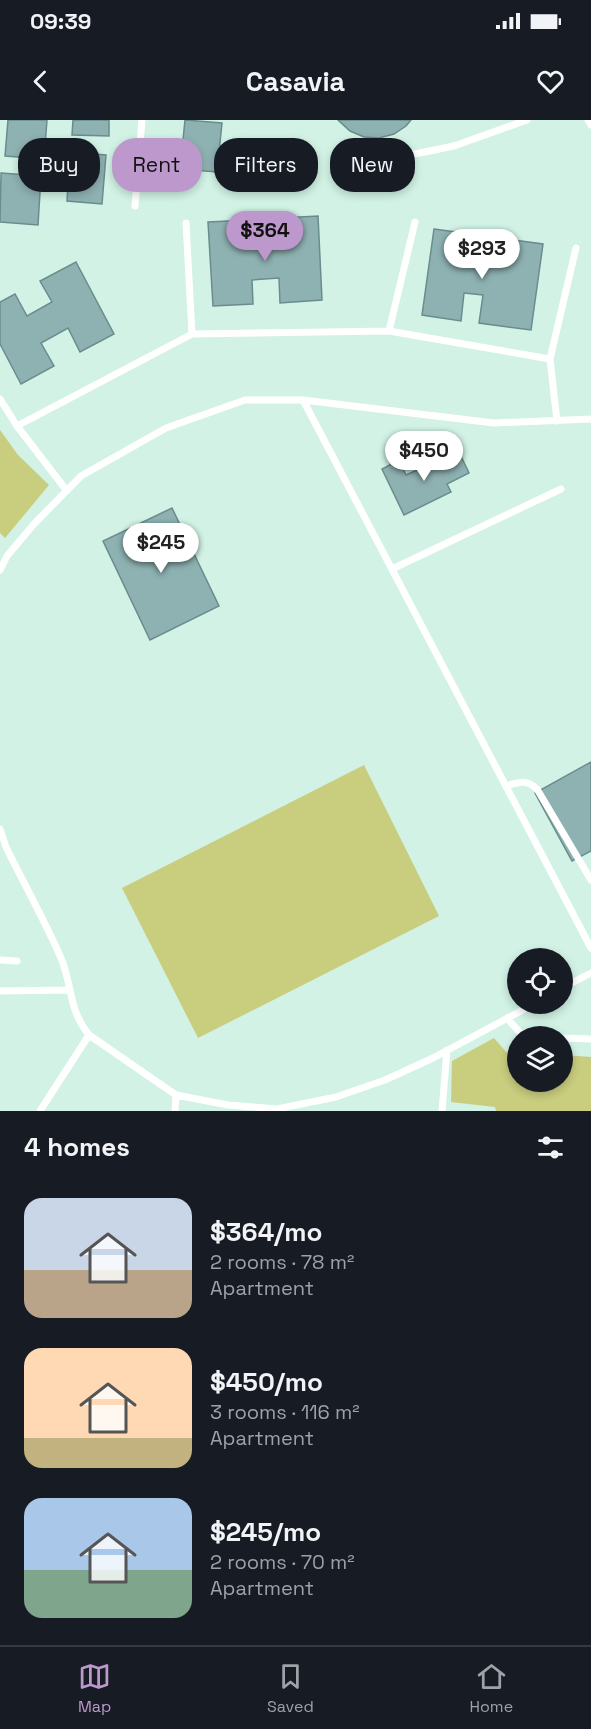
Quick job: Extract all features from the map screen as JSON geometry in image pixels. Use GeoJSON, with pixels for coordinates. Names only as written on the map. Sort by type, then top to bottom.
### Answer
{"type":"FeatureCollection","features":[{"type":"Feature","properties":{"kind":"lane"},"geometry":{"type":"LineString","coordinates":[[135,206],[142,120]]}},
{"type":"Feature","properties":{"kind":"lane"},"geometry":{"type":"LineString","coordinates":[[415,154],[454,146],[527,120]]}},
{"type":"Feature","properties":{"kind":"lane"},"geometry":{"type":"LineString","coordinates":[[588,120],[591,125]]}},
{"type":"Feature","properties":{"kind":"lane"},"geometry":{"type":"LineString","coordinates":[[389,331],[415,222]]}},
{"type":"Feature","properties":{"kind":"lane"},"geometry":{"type":"LineString","coordinates":[[186,223],[192,334]]}},
{"type":"Feature","properties":{"kind":"lane"},"geometry":{"type":"LineString","coordinates":[[557,421],[550,359],[576,248]]}},
{"type":"Feature","properties":{"kind":"lane"},"geometry":{"type":"LineString","coordinates":[[17,426],[192,334],[389,331],[550,359]]}},
{"type":"Feature","properties":{"kind":"lane"},"geometry":{"type":"LineString","coordinates":[[0,399],[17,426],[67,491]]}},
{"type":"Feature","properties":{"kind":"lane"},"geometry":{"type":"LineString","coordinates":[[0,570],[4,556],[81,476],[166,428],[245,400],[303,400],[494,423],[591,419]]}},
{"type":"Feature","properties":{"kind":"lane"},"geometry":{"type":"LineString","coordinates":[[303,400],[591,948]]}},
{"type":"Feature","properties":{"kind":"lane"},"geometry":{"type":"LineString","coordinates":[[392,569],[561,489]]}},
{"type":"Feature","properties":{"kind":"lane"},"geometry":{"type":"LineString","coordinates":[[506,786],[520,782],[530,783],[537,789],[590,875]]}},
{"type":"Feature","properties":{"kind":"lane"},"geometry":{"type":"LineString","coordinates":[[0,829],[6,847],[62,960],[80,1023],[89,1035],[176,1095],[228,1105],[277,1110],[336,1097],[385,1080],[515,1014]]}},
{"type":"Feature","properties":{"kind":"lane"},"geometry":{"type":"LineString","coordinates":[[0,960],[16,961]]}},
{"type":"Feature","properties":{"kind":"lane"},"geometry":{"type":"LineString","coordinates":[[573,982],[591,973]]}},
{"type":"Feature","properties":{"kind":"lane"},"geometry":{"type":"LineString","coordinates":[[0,991],[69,990]]}},
{"type":"Feature","properties":{"kind":"lane"},"geometry":{"type":"LineString","coordinates":[[507,1018],[514,1026]]}},
{"type":"Feature","properties":{"kind":"lane"},"geometry":{"type":"LineString","coordinates":[[40,1111],[89,1035]]}},
{"type":"Feature","properties":{"kind":"lane"},"geometry":{"type":"LineString","coordinates":[[573,1038],[591,1039]]}},
{"type":"Feature","properties":{"kind":"lane"},"geometry":{"type":"LineString","coordinates":[[442,1111],[447,1050]]}},
{"type":"Feature","properties":{"kind":"lane"},"geometry":{"type":"LineString","coordinates":[[175,1111],[176,1095]]}},
{"type":"Feature","properties":{"kind":"green space"},"geometry":{"type":"Polygon","coordinates":[[[0,430],[18,455],[49,485],[5,538],[0,533],[0,430]]]}},
{"type":"Feature","properties":{"kind":"green space"},"geometry":{"type":"Polygon","coordinates":[[[364,765],[439,916],[198,1038],[122,888],[364,765]]]}},
{"type":"Feature","properties":{"kind":"green space"},"geometry":{"type":"Polygon","coordinates":[[[494,1038],[507,1053],[507,1092],[573,1092],[573,1056],[591,1057],[591,1111],[496,1111],[495,1107],[451,1102],[452,1061],[494,1038]]]}},
{"type":"Feature","properties":{"kind":"building"},"geometry":{"type":"Polygon","coordinates":[[[8,120],[47,120],[46,138],[18,138],[18,157],[5,156],[8,120]]]}},
{"type":"Feature","properties":{"kind":"building"},"geometry":{"type":"Polygon","coordinates":[[[73,120],[109,120],[109,136],[72,135],[73,120]]]}},
{"type":"Feature","properties":{"kind":"building"},"geometry":{"type":"Polygon","coordinates":[[[185,120],[222,123],[220,138],[214,138],[214,172],[202,171],[202,138],[183,138],[185,120]]]}},
{"type":"Feature","properties":{"kind":"building"},"geometry":{"type":"Polygon","coordinates":[[[338,120],[411,120],[394,134],[379,138],[364,137],[350,131],[338,120]]]}},
{"type":"Feature","properties":{"kind":"building"},"geometry":{"type":"Polygon","coordinates":[[[100,154],[106,155],[102,204],[67,201],[68,192],[100,192],[100,154]]]}},
{"type":"Feature","properties":{"kind":"building"},"geometry":{"type":"Polygon","coordinates":[[[1,173],[18,174],[18,192],[40,192],[38,225],[0,222],[1,173]]]}},
{"type":"Feature","properties":{"kind":"building"},"geometry":{"type":"Polygon","coordinates":[[[318,216],[322,300],[280,303],[279,278],[252,280],[253,304],[213,306],[208,222],[248,220],[250,247],[281,245],[280,218],[318,216]]]}},
{"type":"Feature","properties":{"kind":"building"},"geometry":{"type":"Polygon","coordinates":[[[434,229],[478,235],[475,260],[504,264],[507,239],[543,244],[531,330],[479,323],[483,295],[464,293],[461,321],[422,315],[434,229]]]}},
{"type":"Feature","properties":{"kind":"building"},"geometry":{"type":"Polygon","coordinates":[[[76,262],[114,334],[80,352],[68,328],[41,343],[54,366],[21,384],[0,344],[0,302],[15,294],[27,316],[52,302],[40,281],[76,262]]]}},
{"type":"Feature","properties":{"kind":"building"},"geometry":{"type":"Polygon","coordinates":[[[460,454],[469,473],[447,484],[451,492],[404,515],[382,469],[399,460],[406,475],[424,467],[422,463],[435,456],[439,464],[460,454]]]}},
{"type":"Feature","properties":{"kind":"building"},"geometry":{"type":"Polygon","coordinates":[[[172,508],[219,606],[150,640],[103,541],[172,508]]]}},
{"type":"Feature","properties":{"kind":"building"},"geometry":{"type":"Polygon","coordinates":[[[591,762],[591,851],[572,861],[535,793],[591,762]]]}}]}
